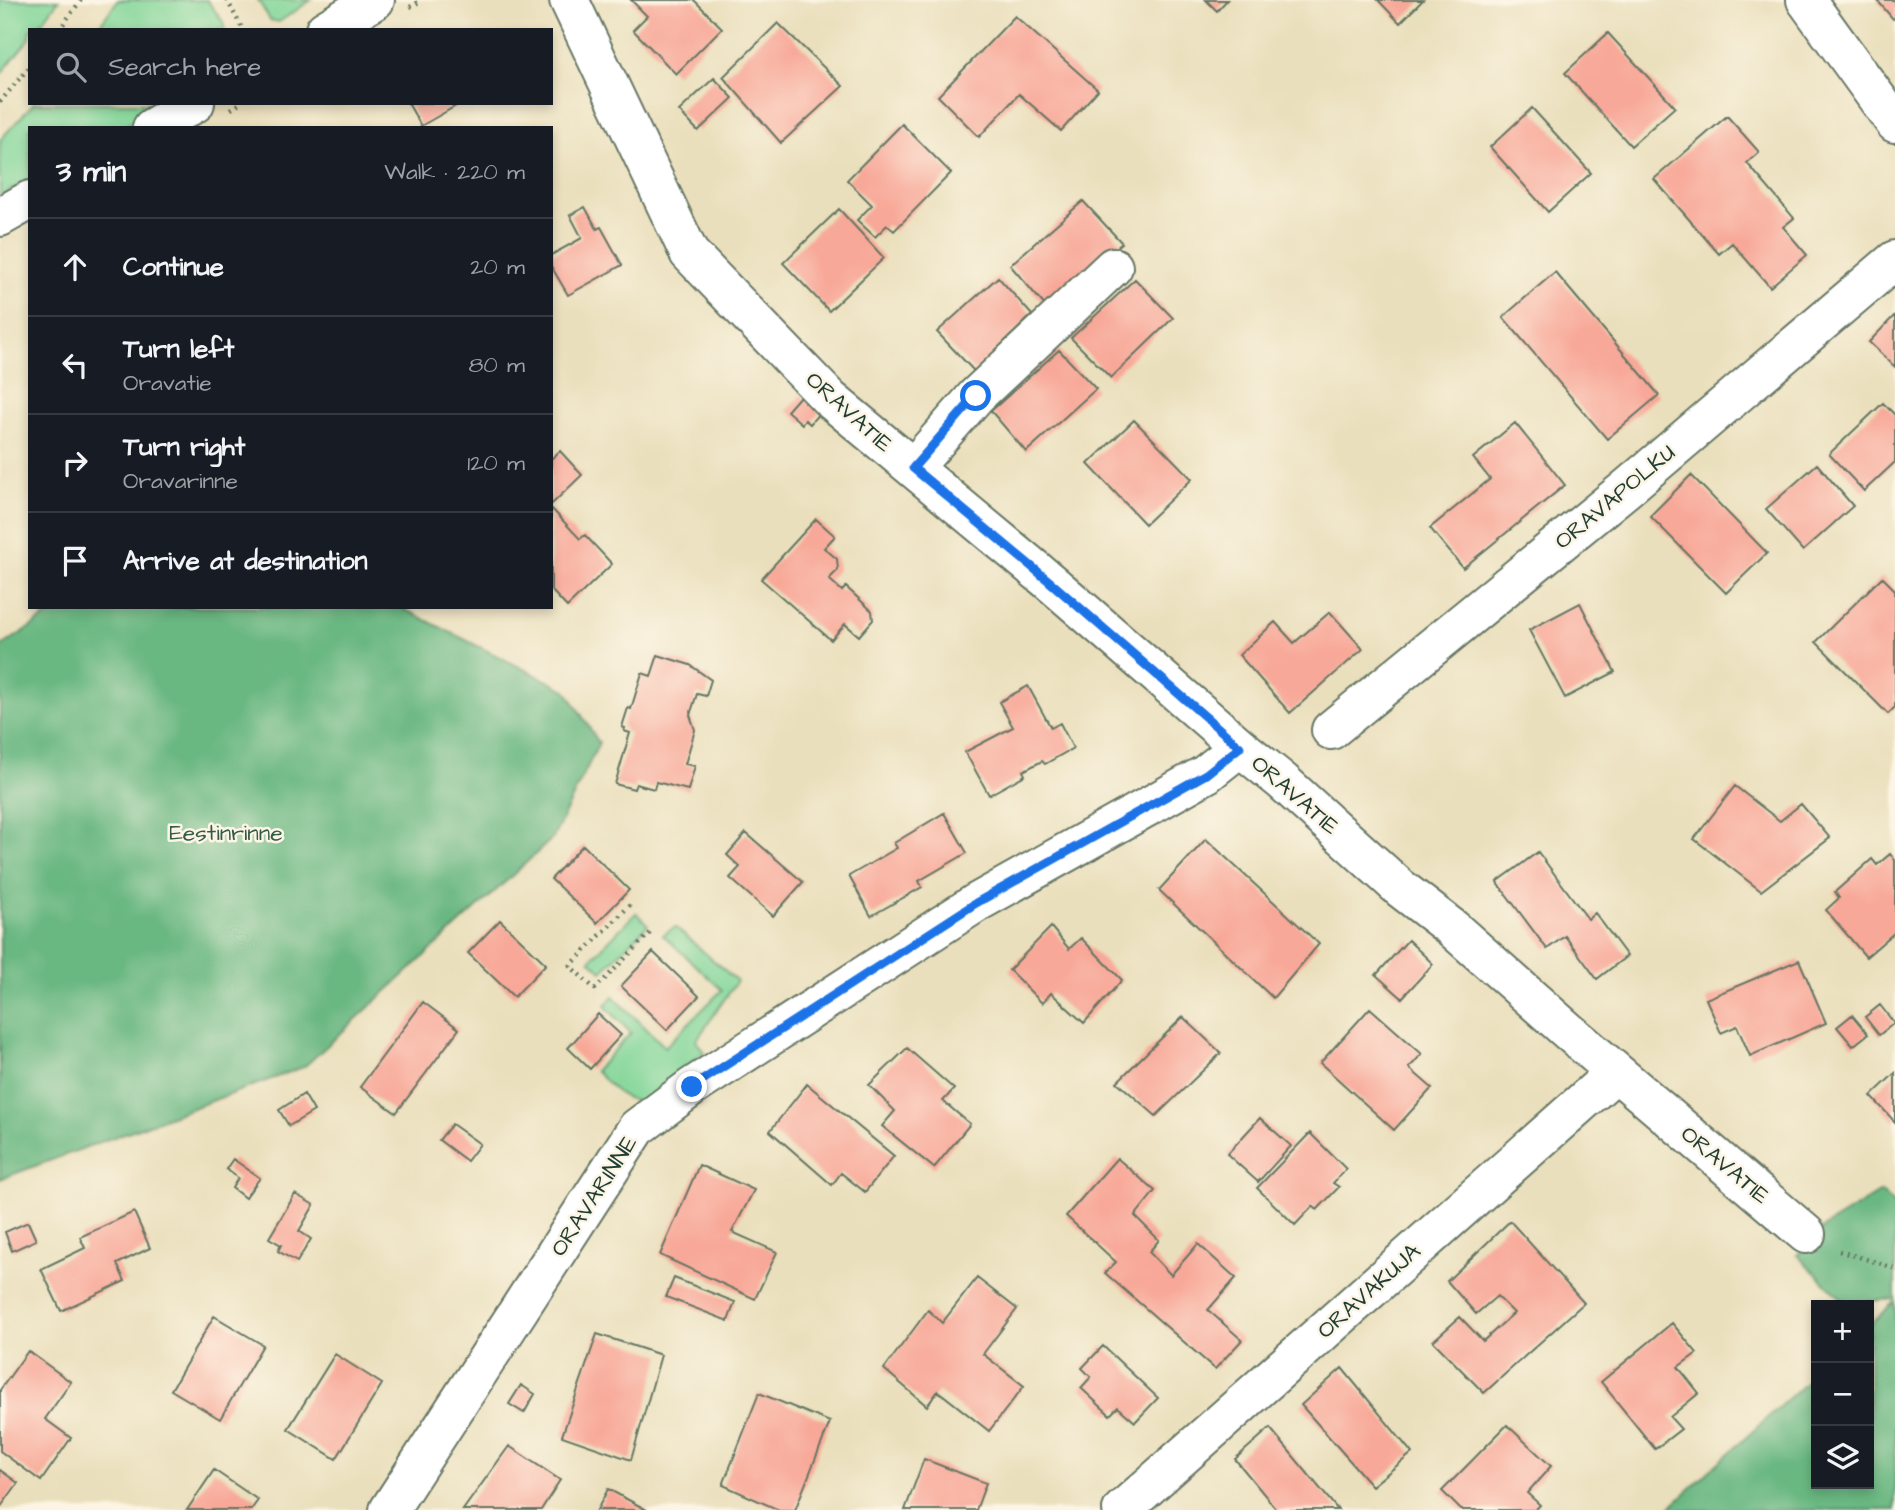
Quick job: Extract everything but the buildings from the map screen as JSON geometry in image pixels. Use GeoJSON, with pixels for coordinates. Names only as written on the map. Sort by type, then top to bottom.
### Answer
{"type":"FeatureCollection","features":[{"type":"Feature","properties":{"kind":"street"},"geometry":{"type":"LineString","coordinates":[[328,28],[375,0]]}},
{"type":"Feature","properties":{"kind":"street","name":"ORAVATIE"},"geometry":{"type":"LineString","coordinates":[[569,0],[689,253],[830,399],[1049,581],[1282,781],[1400,888],[1452,928],[1806,1234]]}},
{"type":"Feature","properties":{"kind":"street"},"geometry":{"type":"LineString","coordinates":[[1807,0],[1895,123]]}},
{"type":"Feature","properties":{"kind":"street"},"geometry":{"type":"LineString","coordinates":[[155,126],[192,105]]}},
{"type":"Feature","properties":{"kind":"street"},"geometry":{"type":"LineString","coordinates":[[0,217],[28,201]]}},
{"type":"Feature","properties":{"kind":"street","name":"ORAVAPOLKU"},"geometry":{"type":"LineString","coordinates":[[1331,730],[1617,496],[1895,260]]}},
{"type":"Feature","properties":{"kind":"street"},"geometry":{"type":"LineString","coordinates":[[913,468],[976,396],[1113,267]]}},
{"type":"Feature","properties":{"kind":"street","name":"ORAVARINNE"},"geometry":{"type":"LineString","coordinates":[[389,1510],[637,1128],[692,1087],[976,903],[1206,774],[1240,747]]}},
{"type":"Feature","properties":{"kind":"street","name":"ORAVAKUJA"},"geometry":{"type":"LineString","coordinates":[[1122,1510],[1616,1072]]}},
{"type":"Feature","properties":{"kind":"path"},"geometry":{"type":"LineString","coordinates":[[61,28],[81,0]]}},
{"type":"Feature","properties":{"kind":"path"},"geometry":{"type":"LineString","coordinates":[[227,0],[242,28]]}},
{"type":"Feature","properties":{"kind":"path"},"geometry":{"type":"LineString","coordinates":[[0,102],[28,68]]}},
{"type":"Feature","properties":{"kind":"path"},"geometry":{"type":"LineString","coordinates":[[631,905],[570,966],[595,989],[653,930]]}},
{"type":"Feature","properties":{"kind":"path"},"geometry":{"type":"LineString","coordinates":[[1806,1234],[1845,1254],[1895,1268]]}},
{"type":"Feature","properties":{"kind":"green space"},"geometry":{"type":"Polygon","coordinates":[[[0,0],[59,0],[38,28],[28,28],[28,40],[0,75],[0,0]]]}},
{"type":"Feature","properties":{"kind":"green space"},"geometry":{"type":"Polygon","coordinates":[[[118,0],[207,0],[224,28],[97,28],[118,0]]]}},
{"type":"Feature","properties":{"kind":"green space"},"geometry":{"type":"Polygon","coordinates":[[[258,0],[311,0],[279,22],[270,20],[258,0]]]}},
{"type":"Feature","properties":{"kind":"green space"},"geometry":{"type":"Polygon","coordinates":[[[32,105],[161,105],[124,126],[28,126],[28,180],[0,196],[0,140],[32,105]]]}},
{"type":"Feature","properties":{"kind":"green space","name":"Eestinrinne"},"geometry":{"type":"Polygon","coordinates":[[[58,609],[404,609],[566,690],[599,743],[553,838],[304,1067],[0,1179],[0,647],[58,609]]]}},
{"type":"Feature","properties":{"kind":"green space"},"geometry":{"type":"Polygon","coordinates":[[[636,913],[648,925],[602,971],[590,960],[636,913]]]}},
{"type":"Feature","properties":{"kind":"green space"},"geometry":{"type":"Polygon","coordinates":[[[675,927],[737,981],[696,1041],[704,1052],[647,1101],[632,1100],[618,1093],[595,1071],[631,1033],[605,1006],[613,996],[665,1047],[722,990],[663,935],[675,927]]]}},
{"type":"Feature","properties":{"kind":"green space"},"geometry":{"type":"Polygon","coordinates":[[[1881,1192],[1895,1205],[1895,1299],[1843,1300],[1797,1255],[1824,1227],[1881,1192]]]}},
{"type":"Feature","properties":{"kind":"green space"},"geometry":{"type":"Polygon","coordinates":[[[1895,1301],[1895,1510],[1667,1510],[1811,1378],[1811,1489],[1874,1489],[1874,1320],[1895,1301]]]}},
{"type":"Feature","properties":{"kind":"route"},"geometry":{"type":"LineString","coordinates":[[692,1087],[976,903],[1206,774],[1240,747],[1049,581],[913,468],[976,396]]}}]}
